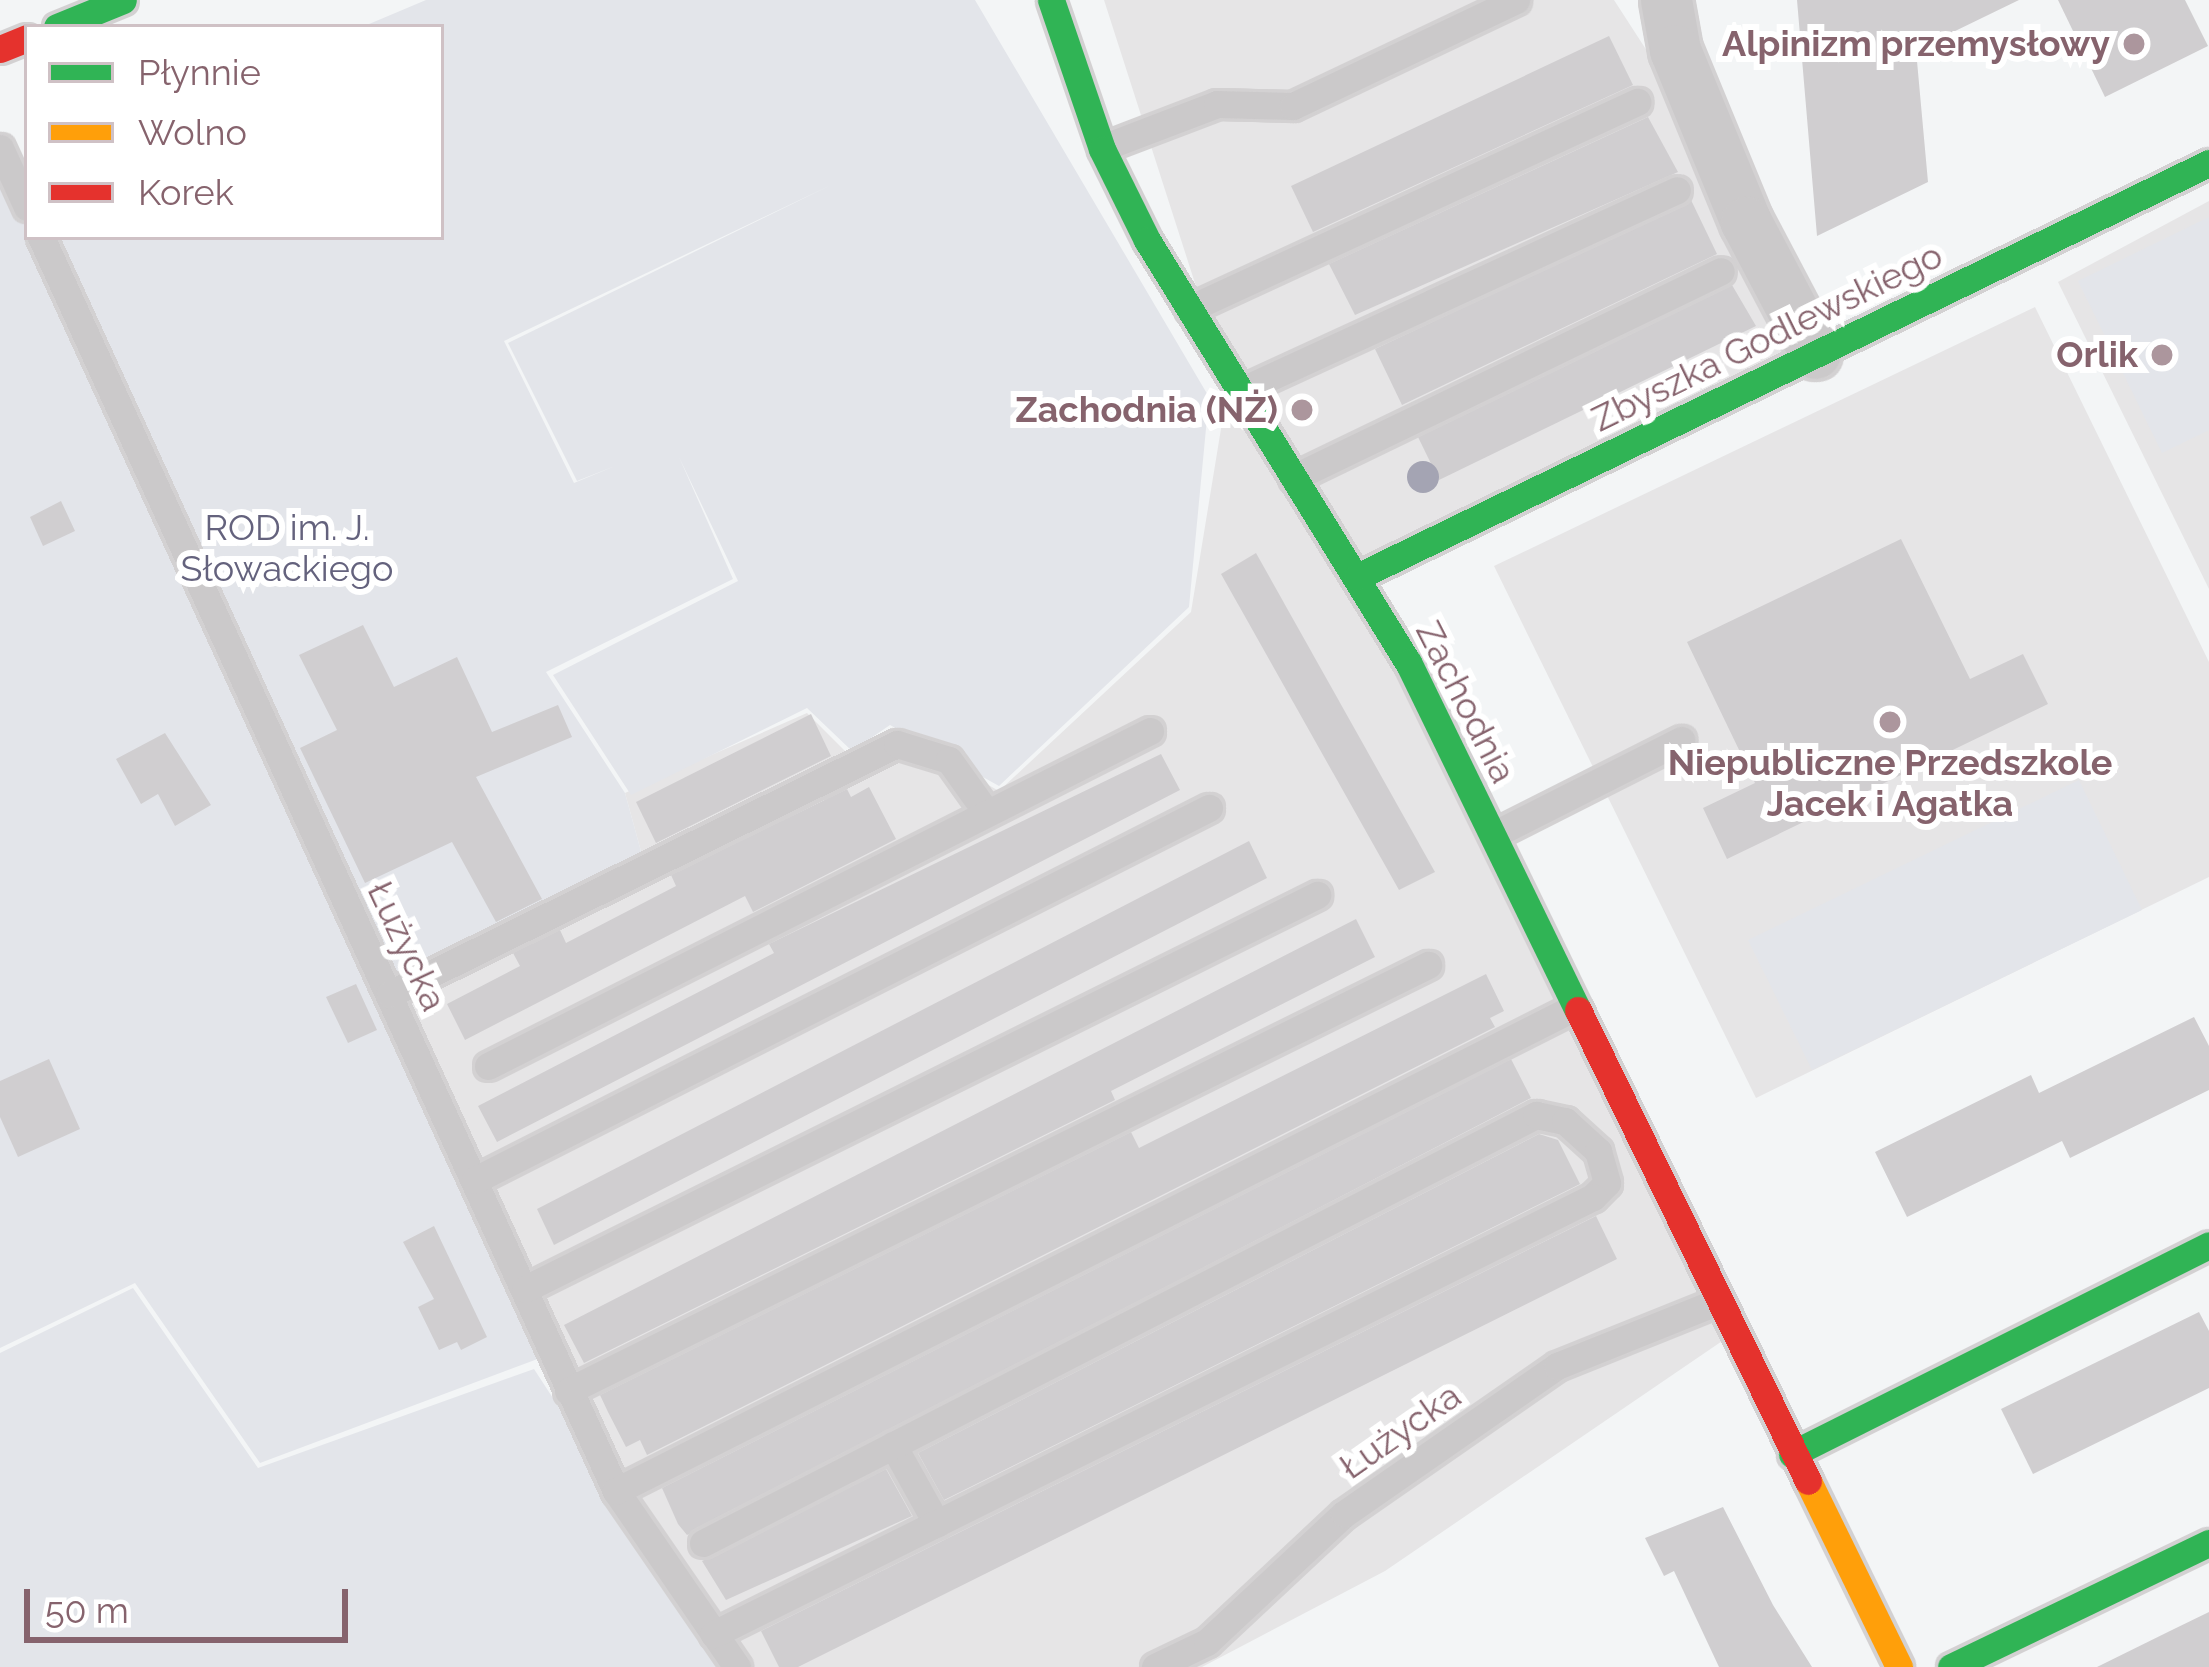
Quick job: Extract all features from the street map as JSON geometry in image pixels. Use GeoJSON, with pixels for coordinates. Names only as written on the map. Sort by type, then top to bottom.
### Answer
{"type":"FeatureCollection","features":[{"type":"Feature","properties":{"kind":"street"},"geometry":{"type":"LineString","coordinates":[[64,24],[124,0]]}},
{"type":"Feature","properties":{"kind":"street","name":"Zachodnia"},"geometry":{"type":"LineString","coordinates":[[1051,0],[1102,148],[1185,311],[1357,577],[1493,835],[1716,1303],[1899,1667]]}},
{"type":"Feature","properties":{"kind":"street"},"geometry":{"type":"LineString","coordinates":[[1666,0],[1675,50],[1746,222],[1815,353]]}},
{"type":"Feature","properties":{"kind":"street","name":"Zbyszka Godlewskiego"},"geometry":{"type":"LineString","coordinates":[[1357,577],[2209,163]]}},
{"type":"Feature","properties":{"kind":"street"},"geometry":{"type":"LineString","coordinates":[[1792,1454],[2209,1245]]}},
{"type":"Feature","properties":{"kind":"street"},"geometry":{"type":"LineString","coordinates":[[1951,1667],[2209,1543]]}},
{"type":"Feature","properties":{"kind":"lane"},"geometry":{"type":"LineString","coordinates":[[1102,148],[1216,104],[1293,106],[1516,0]]}},
{"type":"Feature","properties":{"kind":"lane"},"geometry":{"type":"LineString","coordinates":[[1185,311],[1638,102]]}},
{"type":"Feature","properties":{"kind":"lane"},"geometry":{"type":"LineString","coordinates":[[0,148],[24,200]]}},
{"type":"Feature","properties":{"kind":"lane"},"geometry":{"type":"LineString","coordinates":[[1238,392],[1678,190]]}},
{"type":"Feature","properties":{"kind":"lane","name":"Łużycka"},"geometry":{"type":"LineString","coordinates":[[42,240],[616,1491],[737,1667]]}},
{"type":"Feature","properties":{"kind":"lane"},"geometry":{"type":"LineString","coordinates":[[1293,478],[1721,271]]}},
{"type":"Feature","properties":{"kind":"lane"},"geometry":{"type":"LineString","coordinates":[[488,1066],[1150,731]]}},
{"type":"Feature","properties":{"kind":"lane"},"geometry":{"type":"LineString","coordinates":[[1493,835],[1682,740]]}},
{"type":"Feature","properties":{"kind":"lane"},"geometry":{"type":"LineString","coordinates":[[389,994],[897,744],[949,760],[987,813]]}},
{"type":"Feature","properties":{"kind":"lane"},"geometry":{"type":"LineString","coordinates":[[475,1180],[1210,808]]}},
{"type":"Feature","properties":{"kind":"lane"},"geometry":{"type":"LineString","coordinates":[[525,1289],[1317,895]]}},
{"type":"Feature","properties":{"kind":"lane"},"geometry":{"type":"LineString","coordinates":[[568,1390],[1428,965]]}},
{"type":"Feature","properties":{"kind":"lane"},"geometry":{"type":"LineString","coordinates":[[616,1491],[1575,1007]]}},
{"type":"Feature","properties":{"kind":"lane"},"geometry":{"type":"LineString","coordinates":[[703,1543],[1536,1115],[1564,1120],[1598,1151],[1607,1184],[1593,1197],[714,1634]]}},
{"type":"Feature","properties":{"kind":"lane","name":"Łużycka"},"geometry":{"type":"LineString","coordinates":[[1155,1667],[1207,1642],[1344,1514],[1558,1366],[1716,1303]]}},
{"type":"Feature","properties":{"kind":"lane"},"geometry":{"type":"LineString","coordinates":[[893,1445],[937,1524]]}},
{"type":"Feature","properties":{"kind":"shaded area"},"geometry":{"type":"Polygon","coordinates":[[[1104,0],[1614,0],[1838,346],[1360,574],[1731,1335],[1385,1571],[1202,1667],[737,1667],[592,1442],[382,992],[642,855],[625,793],[807,713],[851,757],[890,729],[999,791],[1191,612],[1228,386],[1104,0]]]}},
{"type":"Feature","properties":{"kind":"shaded area","name":"Orlik"},"geometry":{"type":"Polygon","coordinates":[[[2209,201],[2209,589],[2058,282],[2209,201]]]}},
{"type":"Feature","properties":{"kind":"shaded area","name":"Niepubliczne Przedszkole Jacek i Agatka"},"geometry":{"type":"Polygon","coordinates":[[[2035,307],[2209,662],[2209,877],[1756,1098],[1494,566],[2035,307]]]}},
{"type":"Feature","properties":{"kind":"green space","name":"ROD im. J. Słowackiego"},"geometry":{"type":"Polygon","coordinates":[[[426,0],[975,0],[1209,397],[1189,607],[999,786],[890,725],[852,751],[807,708],[631,795],[553,675],[738,581],[679,457],[733,579],[546,672],[625,793],[642,855],[382,992],[551,1354],[260,1463],[135,1283],[0,1348],[0,185],[24,171],[24,240],[444,240],[444,24],[369,24],[426,0]],[[831,185],[504,341],[574,483],[615,466],[577,481],[508,343],[831,185]]]}},
{"type":"Feature","properties":{"kind":"green space","name":"Orlik"},"geometry":{"type":"Polygon","coordinates":[[[2209,217],[2209,430],[2162,453],[2078,281],[2209,217]]]}},
{"type":"Feature","properties":{"kind":"green space"},"geometry":{"type":"Polygon","coordinates":[[[2079,780],[2142,910],[1812,1070],[1748,940],[2079,780]]]}},
{"type":"Feature","properties":{"kind":"green space"},"geometry":{"type":"Polygon","coordinates":[[[133,1288],[258,1468],[534,1369],[728,1667],[0,1667],[0,1353],[133,1288]]]}},
{"type":"Feature","properties":{"kind":"building"},"geometry":{"type":"Polygon","coordinates":[[[1797,0],[2019,0],[1916,50],[1928,182],[1817,236],[1797,0]]]}},
{"type":"Feature","properties":{"kind":"building"},"geometry":{"type":"Polygon","coordinates":[[[2058,0],[2185,0],[2208,46],[2105,97],[2058,0]]]}},
{"type":"Feature","properties":{"kind":"building"},"geometry":{"type":"Polygon","coordinates":[[[1609,36],[1633,85],[1313,232],[1291,186],[1609,36]]]}},
{"type":"Feature","properties":{"kind":"building"},"geometry":{"type":"Polygon","coordinates":[[[1648,117],[1678,172],[1355,315],[1329,264],[1648,117]]]}},
{"type":"Feature","properties":{"kind":"building"},"geometry":{"type":"Polygon","coordinates":[[[1691,200],[1717,254],[1402,405],[1375,349],[1691,200]]]}},
{"type":"Feature","properties":{"kind":"building"},"geometry":{"type":"Polygon","coordinates":[[[1732,285],[1756,326],[1439,480],[1418,437],[1732,285]]]}},
{"type":"Feature","properties":{"kind":"building"},"geometry":{"type":"Polygon","coordinates":[[[61,501],[75,531],[43,546],[30,517],[61,501]]]}},
{"type":"Feature","properties":{"kind":"building"},"geometry":{"type":"Polygon","coordinates":[[[1901,539],[1970,679],[2023,654],[2048,704],[1727,859],[1703,808],[1755,783],[1687,642],[1901,539]]]}},
{"type":"Feature","properties":{"kind":"building"},"geometry":{"type":"Polygon","coordinates":[[[1256,553],[1435,872],[1399,890],[1221,574],[1256,553]]]}},
{"type":"Feature","properties":{"kind":"building"},"geometry":{"type":"Polygon","coordinates":[[[363,625],[394,687],[457,657],[492,732],[558,705],[572,737],[476,777],[542,899],[496,922],[452,842],[365,883],[300,748],[337,730],[299,655],[363,625]]]}},
{"type":"Feature","properties":{"kind":"building"},"geometry":{"type":"Polygon","coordinates":[[[811,714],[831,756],[656,843],[636,802],[811,714]]]}},
{"type":"Feature","properties":{"kind":"building"},"geometry":{"type":"Polygon","coordinates":[[[165,733],[211,805],[175,826],[158,794],[141,804],[116,759],[165,733]]]}},
{"type":"Feature","properties":{"kind":"building"},"geometry":{"type":"Polygon","coordinates":[[[1161,754],[1180,790],[497,1142],[478,1106],[774,953],[769,944],[1161,754]]]}},
{"type":"Feature","properties":{"kind":"building"},"geometry":{"type":"Polygon","coordinates":[[[869,787],[896,839],[753,912],[745,896],[465,1040],[447,1004],[520,966],[513,953],[560,930],[566,943],[676,886],[671,875],[847,789],[851,797],[869,787]]]}},
{"type":"Feature","properties":{"kind":"building"},"geometry":{"type":"Polygon","coordinates":[[[1249,841],[1267,878],[554,1245],[537,1209],[1249,841]]]}},
{"type":"Feature","properties":{"kind":"building"},"geometry":{"type":"Polygon","coordinates":[[[1356,919],[1375,957],[1111,1091],[1115,1100],[584,1363],[564,1325],[1356,919]]]}},
{"type":"Feature","properties":{"kind":"building"},"geometry":{"type":"Polygon","coordinates":[[[1486,974],[1504,1011],[1490,1018],[1495,1027],[647,1455],[640,1440],[626,1447],[600,1395],[1131,1132],[1139,1148],[1486,974]]]}},
{"type":"Feature","properties":{"kind":"building"},"geometry":{"type":"Polygon","coordinates":[[[356,984],[377,1030],[348,1043],[326,997],[356,984]]]}},
{"type":"Feature","properties":{"kind":"building"},"geometry":{"type":"Polygon","coordinates":[[[2194,1017],[2209,1046],[2209,1090],[2070,1158],[2062,1141],[1907,1217],[1875,1152],[2031,1075],[2039,1093],[2194,1017]]]}},
{"type":"Feature","properties":{"kind":"building"},"geometry":{"type":"Polygon","coordinates":[[[49,1059],[80,1129],[18,1157],[0,1117],[0,1081],[49,1059]]]}},
{"type":"Feature","properties":{"kind":"building"},"geometry":{"type":"Polygon","coordinates":[[[1511,1059],[1531,1098],[687,1535],[678,1524],[662,1488],[1511,1059]]]}},
{"type":"Feature","properties":{"kind":"building"},"geometry":{"type":"Polygon","coordinates":[[[1539,1134],[1558,1140],[1580,1184],[944,1500],[918,1453],[1539,1134]]]}},
{"type":"Feature","properties":{"kind":"building"},"geometry":{"type":"Polygon","coordinates":[[[1596,1216],[1617,1259],[798,1667],[779,1667],[761,1631],[1596,1216]]]}},
{"type":"Feature","properties":{"kind":"building"},"geometry":{"type":"Polygon","coordinates":[[[434,1226],[487,1337],[461,1350],[457,1342],[439,1350],[418,1307],[434,1299],[403,1242],[434,1226]]]}},
{"type":"Feature","properties":{"kind":"building"},"geometry":{"type":"Polygon","coordinates":[[[2199,1312],[2209,1331],[2209,1388],[2033,1474],[2001,1409],[2199,1312]]]}},
{"type":"Feature","properties":{"kind":"building"},"geometry":{"type":"Polygon","coordinates":[[[886,1469],[912,1516],[726,1600],[702,1561],[886,1469]]]}},
{"type":"Feature","properties":{"kind":"building"},"geometry":{"type":"Polygon","coordinates":[[[1723,1507],[1773,1605],[1812,1667],[1719,1667],[1674,1571],[1664,1576],[1645,1538],[1723,1507]]]}},
{"type":"Feature","properties":{"kind":"building"},"geometry":{"type":"Polygon","coordinates":[[[2209,1612],[2209,1667],[2097,1667],[2174,1629],[2209,1612]]]}},
{"type":"Feature","properties":{"kind":"traffic: fast"},"geometry":{"type":"LineString","coordinates":[[64,24],[123,0]]}},
{"type":"Feature","properties":{"kind":"traffic: fast"},"geometry":{"type":"LineString","coordinates":[[1051,0],[1102,149],[1147,240],[1408,662],[1578,1010]]}},
{"type":"Feature","properties":{"kind":"traffic: fast"},"geometry":{"type":"LineString","coordinates":[[1357,577],[2209,163]]}},
{"type":"Feature","properties":{"kind":"traffic: fast"},"geometry":{"type":"LineString","coordinates":[[1792,1454],[2209,1245]]}},
{"type":"Feature","properties":{"kind":"traffic: fast"},"geometry":{"type":"LineString","coordinates":[[1951,1667],[2209,1543]]}},
{"type":"Feature","properties":{"kind":"traffic: slow"},"geometry":{"type":"LineString","coordinates":[[1808,1481],[1899,1667]]}},
{"type":"Feature","properties":{"kind":"traffic: jam"},"geometry":{"type":"LineString","coordinates":[[0,49],[24,39]]}},
{"type":"Feature","properties":{"kind":"traffic: jam"},"geometry":{"type":"LineString","coordinates":[[1578,1010],[1808,1481]]}},
{"type":"Feature","properties":{"kind":"place","name":"Alpinizm przemysłowy"},"geometry":{"type":"Point","coordinates":[2134,44]}},
{"type":"Feature","properties":{"kind":"place","name":"Orlik"},"geometry":{"type":"Point","coordinates":[2162,355]}},
{"type":"Feature","properties":{"kind":"place","name":"Zachodnia (NŻ)"},"geometry":{"type":"Point","coordinates":[1302,410]}},
{"type":"Feature","properties":{"kind":"place","name":"Niepubliczne Przedszkole Jacek i Agatka"},"geometry":{"type":"Point","coordinates":[1890,722]}}]}
